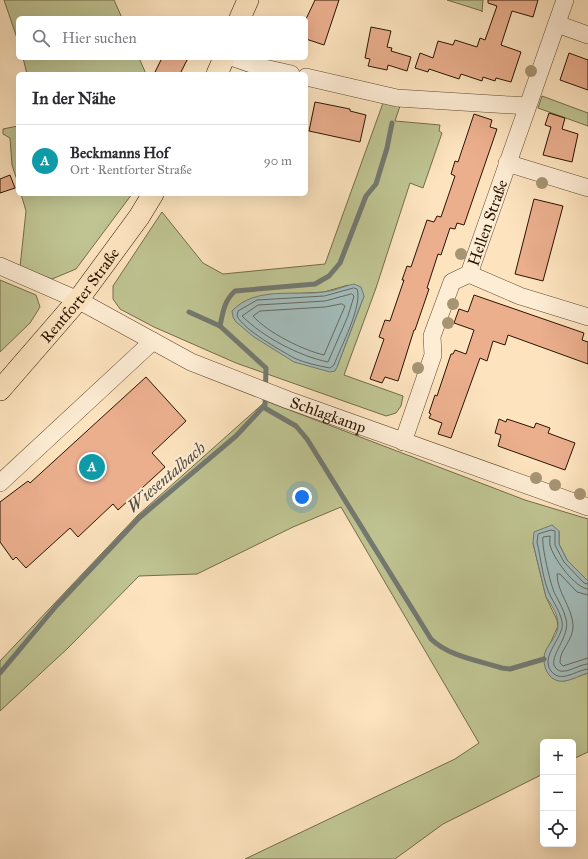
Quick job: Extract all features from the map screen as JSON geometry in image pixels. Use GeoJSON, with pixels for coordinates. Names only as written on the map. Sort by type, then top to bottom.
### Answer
{"type":"FeatureCollection","features":[{"type":"Feature","properties":{"kind":"main road"},"geometry":{"type":"LineString","coordinates":[[241,16],[248,0]]}},
{"type":"Feature","properties":{"kind":"main road"},"geometry":{"type":"LineString","coordinates":[[218,72],[223,60]]}},
{"type":"Feature","properties":{"kind":"main road","name":"Rentforter Straße"},"geometry":{"type":"LineString","coordinates":[[0,390],[78,300],[139,217],[152,196]]}},
{"type":"Feature","properties":{"kind":"street","name":"Hellen Straße"},"geometry":{"type":"LineString","coordinates":[[403,442],[433,355],[432,336],[452,282],[469,274],[565,0]]}},
{"type":"Feature","properties":{"kind":"street"},"geometry":{"type":"LineString","coordinates":[[557,24],[588,35]]}},
{"type":"Feature","properties":{"kind":"street"},"geometry":{"type":"LineString","coordinates":[[240,60],[281,72]]}},
{"type":"Feature","properties":{"kind":"street"},"geometry":{"type":"LineString","coordinates":[[308,77],[397,98],[527,106]]}},
{"type":"Feature","properties":{"kind":"street"},"geometry":{"type":"LineString","coordinates":[[507,163],[588,188]]}},
{"type":"Feature","properties":{"kind":"street","name":"Schlagkamp"},"geometry":{"type":"LineString","coordinates":[[0,266],[78,300],[152,341],[205,367],[288,400],[588,507]]}},
{"type":"Feature","properties":{"kind":"street"},"geometry":{"type":"LineString","coordinates":[[469,274],[520,296],[588,317]]}},
{"type":"Feature","properties":{"kind":"street"},"geometry":{"type":"LineString","coordinates":[[0,483],[152,341]]}},
{"type":"Feature","properties":{"kind":"green space"},"geometry":{"type":"Polygon","coordinates":[[[4,0],[114,0],[121,16],[16,16],[16,35],[4,0]]]}},
{"type":"Feature","properties":{"kind":"green space"},"geometry":{"type":"Polygon","coordinates":[[[447,0],[483,0],[482,12],[482,11],[447,0]]]}},
{"type":"Feature","properties":{"kind":"green space"},"geometry":{"type":"Polygon","coordinates":[[[24,60],[140,60],[145,72],[26,72],[24,60]]]}},
{"type":"Feature","properties":{"kind":"green space"},"geometry":{"type":"Polygon","coordinates":[[[542,96],[588,113],[588,126],[538,108],[542,96]]]}},
{"type":"Feature","properties":{"kind":"green space"},"geometry":{"type":"Polygon","coordinates":[[[383,103],[400,106],[395,121],[440,125],[439,131],[442,133],[423,188],[410,183],[376,288],[344,375],[403,396],[401,406],[396,413],[386,416],[236,363],[154,327],[120,309],[113,299],[113,286],[162,212],[203,263],[223,274],[325,264],[383,103]],[[348,285],[324,292],[269,295],[337,367],[364,296],[348,285]]]}},
{"type":"Feature","properties":{"kind":"green space"},"geometry":{"type":"Polygon","coordinates":[[[16,126],[16,177],[12,165],[10,138],[3,134],[3,129],[16,126]]]}},
{"type":"Feature","properties":{"kind":"green space"},"geometry":{"type":"Polygon","coordinates":[[[22,196],[131,196],[76,269],[52,279],[20,267],[26,211],[22,196]]]}},
{"type":"Feature","properties":{"kind":"green space"},"geometry":{"type":"Polygon","coordinates":[[[0,280],[36,295],[40,307],[30,323],[0,352],[0,280]]]}},
{"type":"Feature","properties":{"kind":"green space"},"geometry":{"type":"Polygon","coordinates":[[[266,401],[525,500],[588,519],[588,581],[567,560],[559,544],[559,531],[533,543],[546,597],[557,620],[558,626],[549,646],[564,681],[588,673],[588,752],[576,758],[576,739],[540,739],[540,776],[443,824],[395,859],[245,859],[455,759],[479,743],[341,507],[293,527],[197,574],[139,576],[68,648],[0,711],[0,661],[138,515],[266,401]]]}},
{"type":"Feature","properties":{"kind":"water"},"geometry":{"type":"Polygon","coordinates":[[[354,284],[361,287],[364,296],[335,371],[330,372],[294,362],[254,337],[236,322],[233,317],[232,311],[241,303],[252,298],[264,295],[328,291],[354,284]]]}},
{"type":"Feature","properties":{"kind":"water"},"geometry":{"type":"Polygon","coordinates":[[[552,525],[559,531],[559,544],[567,560],[588,581],[588,673],[565,681],[559,681],[550,676],[545,666],[544,655],[557,632],[558,622],[554,610],[546,597],[533,543],[534,532],[552,525]]]}},
{"type":"Feature","properties":{"kind":"building"},"geometry":{"type":"Polygon","coordinates":[[[315,0],[339,0],[324,45],[308,40],[307,16],[315,0]]]}},
{"type":"Feature","properties":{"kind":"building"},"geometry":{"type":"Polygon","coordinates":[[[488,0],[538,0],[533,17],[512,11],[501,45],[521,52],[511,82],[496,78],[495,81],[483,77],[482,81],[461,74],[459,79],[429,69],[428,72],[415,68],[420,53],[433,58],[438,41],[453,45],[455,40],[477,47],[480,38],[485,40],[497,6],[488,3],[488,0]]]}},
{"type":"Feature","properties":{"kind":"building"},"geometry":{"type":"Polygon","coordinates":[[[371,27],[391,31],[387,47],[392,48],[391,51],[411,57],[407,71],[388,65],[387,70],[368,66],[370,59],[365,58],[371,27]]]}},
{"type":"Feature","properties":{"kind":"building"},"geometry":{"type":"Polygon","coordinates":[[[569,53],[588,60],[588,90],[560,80],[569,53]]]}},
{"type":"Feature","properties":{"kind":"building"},"geometry":{"type":"Polygon","coordinates":[[[161,60],[187,60],[181,72],[155,72],[161,60]]]}},
{"type":"Feature","properties":{"kind":"building"},"geometry":{"type":"Polygon","coordinates":[[[315,102],[350,109],[350,111],[366,115],[360,142],[309,131],[315,102]]]}},
{"type":"Feature","properties":{"kind":"building"},"geometry":{"type":"Polygon","coordinates":[[[549,113],[565,118],[562,129],[578,134],[572,162],[543,155],[551,127],[545,125],[549,113]]]}},
{"type":"Feature","properties":{"kind":"building"},"geometry":{"type":"Polygon","coordinates":[[[474,114],[492,120],[490,127],[497,129],[464,225],[457,223],[455,229],[450,228],[441,255],[438,254],[427,288],[429,289],[398,381],[385,377],[382,383],[370,379],[384,339],[379,337],[385,320],[390,321],[404,280],[402,280],[407,266],[411,267],[427,220],[434,222],[437,216],[441,217],[455,176],[451,174],[455,161],[458,162],[474,114]]]}},
{"type":"Feature","properties":{"kind":"building"},"geometry":{"type":"Polygon","coordinates":[[[10,175],[15,188],[0,193],[0,179],[10,175]]]}},
{"type":"Feature","properties":{"kind":"building"},"geometry":{"type":"Polygon","coordinates":[[[534,199],[563,206],[543,281],[515,274],[534,199]]]}},
{"type":"Feature","properties":{"kind":"building"},"geometry":{"type":"Polygon","coordinates":[[[474,295],[584,333],[582,340],[588,342],[588,364],[508,335],[505,345],[493,341],[487,361],[480,358],[451,438],[438,434],[442,423],[429,418],[431,414],[429,413],[435,395],[437,396],[451,354],[453,354],[455,350],[466,354],[474,330],[454,323],[459,309],[468,312],[474,295]]]}},
{"type":"Feature","properties":{"kind":"building"},"geometry":{"type":"Polygon","coordinates":[[[146,377],[186,421],[152,453],[165,467],[118,510],[113,504],[78,537],[70,528],[26,568],[16,557],[13,560],[0,542],[0,502],[28,481],[30,483],[146,377]]]}},
{"type":"Feature","properties":{"kind":"building"},"geometry":{"type":"Polygon","coordinates":[[[499,419],[506,422],[507,419],[534,428],[536,423],[550,428],[548,433],[575,443],[565,470],[498,446],[501,435],[495,433],[499,419]]]}},
{"type":"Feature","properties":{"kind":"waterway"},"geometry":{"type":"LineString","coordinates":[[220,326],[226,303],[235,291],[315,284],[329,276],[340,263],[366,196],[376,184],[387,148],[392,123]]}},
{"type":"Feature","properties":{"kind":"waterway","name":"Wiesentalbach"},"geometry":{"type":"LineString","coordinates":[[0,673],[57,605],[139,518],[236,436],[265,405],[266,368],[220,326],[189,312]]}},
{"type":"Feature","properties":{"kind":"waterway"},"geometry":{"type":"LineString","coordinates":[[263,407],[296,426],[307,439],[431,639],[438,645],[455,654],[502,668],[510,669],[544,659]]}},
{"type":"Feature","properties":{"kind":"place","name":"Beckmanns Hof"},"geometry":{"type":"Point","coordinates":[92,467]}}]}
